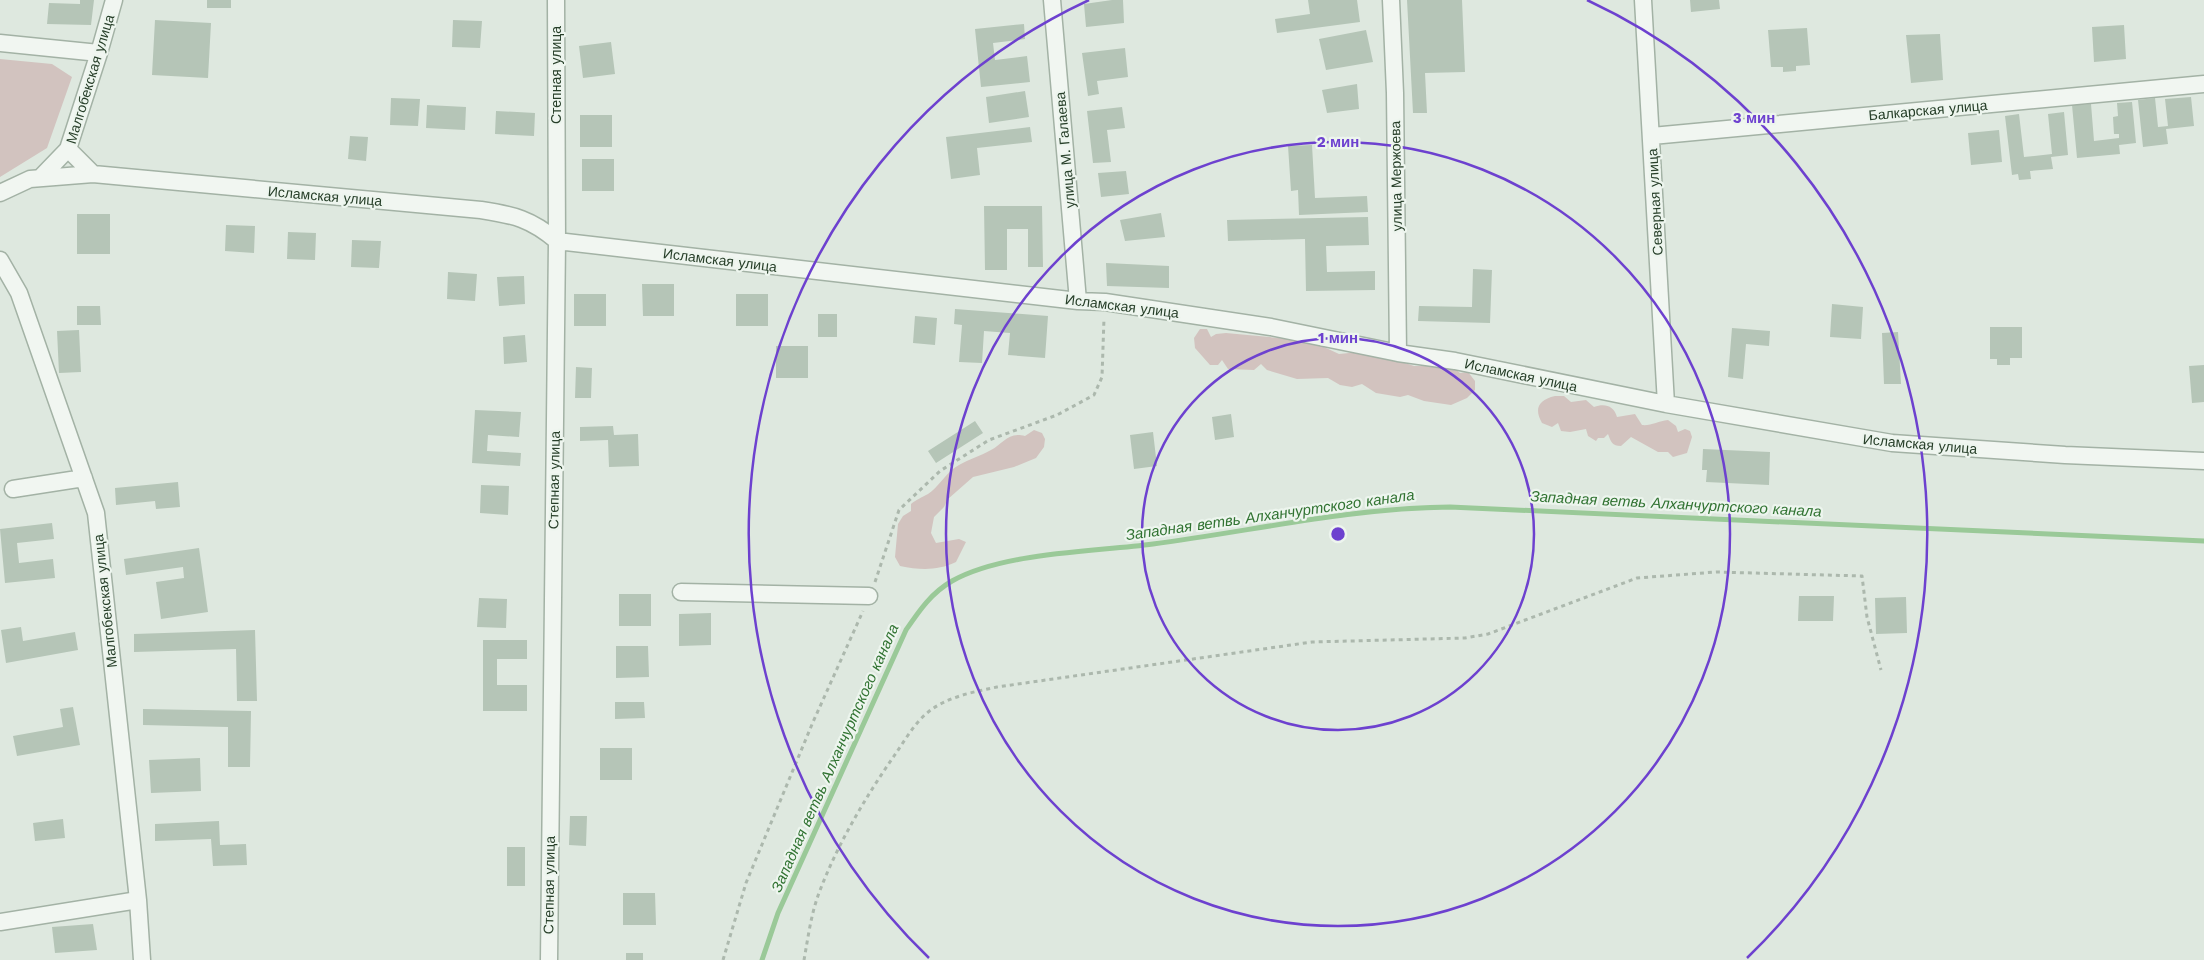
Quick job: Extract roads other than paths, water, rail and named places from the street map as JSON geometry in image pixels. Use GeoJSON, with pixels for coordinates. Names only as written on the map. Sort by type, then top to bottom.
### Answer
{"type":"FeatureCollection","features":[{"type":"Feature","properties":{"kind":"street","name":"Малгобекская улица"},"geometry":{"type":"LineString","coordinates":[[41,177],[68,150],[100,53],[114,0]]}},
{"type":"Feature","properties":{"kind":"street","name":"Степная улица"},"geometry":{"type":"LineString","coordinates":[[549,960],[557,241],[556,0]]}},
{"type":"Feature","properties":{"kind":"street","name":"улица М. Галаева"},"geometry":{"type":"LineString","coordinates":[[1052,0],[1078,301]]}},
{"type":"Feature","properties":{"kind":"street","name":"улица Мержоева"},"geometry":{"type":"LineString","coordinates":[[1391,0],[1395,93],[1398,353]]}},
{"type":"Feature","properties":{"kind":"street","name":"Северная улица"},"geometry":{"type":"LineString","coordinates":[[1643,0],[1666,404]]}},
{"type":"Feature","properties":{"kind":"street"},"geometry":{"type":"LineString","coordinates":[[0,43],[100,53]]}},
{"type":"Feature","properties":{"kind":"street","name":"Балкарская улица"},"geometry":{"type":"LineString","coordinates":[[1652,136],[2204,84]]}},
{"type":"Feature","properties":{"kind":"street"},"geometry":{"type":"LineString","coordinates":[[68,150],[93,174]]}},
{"type":"Feature","properties":{"kind":"street","name":"Исламская улица"},"geometry":{"type":"LineString","coordinates":[[41,177],[93,174],[481,210],[526,220],[540,227],[557,241],[1078,301],[1105,302],[1271,326],[1398,353],[1455,361],[1666,404],[1892,444],[2065,455],[2204,461]]}},
{"type":"Feature","properties":{"kind":"street"},"geometry":{"type":"LineString","coordinates":[[0,193],[30,179],[41,177]]}},
{"type":"Feature","properties":{"kind":"street","name":"Малгобекская улица"},"geometry":{"type":"LineString","coordinates":[[0,260],[19,293],[96,513],[138,900],[142,960]]}},
{"type":"Feature","properties":{"kind":"street"},"geometry":{"type":"LineString","coordinates":[[13,489],[84,478]]}},
{"type":"Feature","properties":{"kind":"street"},"geometry":{"type":"LineString","coordinates":[[681,592],[869,596]]}},
{"type":"Feature","properties":{"kind":"street"},"geometry":{"type":"LineString","coordinates":[[0,922],[138,900]]}},
{"type":"Feature","properties":{"kind":"waterway","name":"Западная ветвь Алханчуртского канала"},"geometry":{"type":"LineString","coordinates":[[762,960],[778,913],[906,630],[926,603],[938,591],[952,581],[973,571],[997,564],[1050,555],[1190,539],[1375,511],[1450,507],[2204,541]]}}]}
